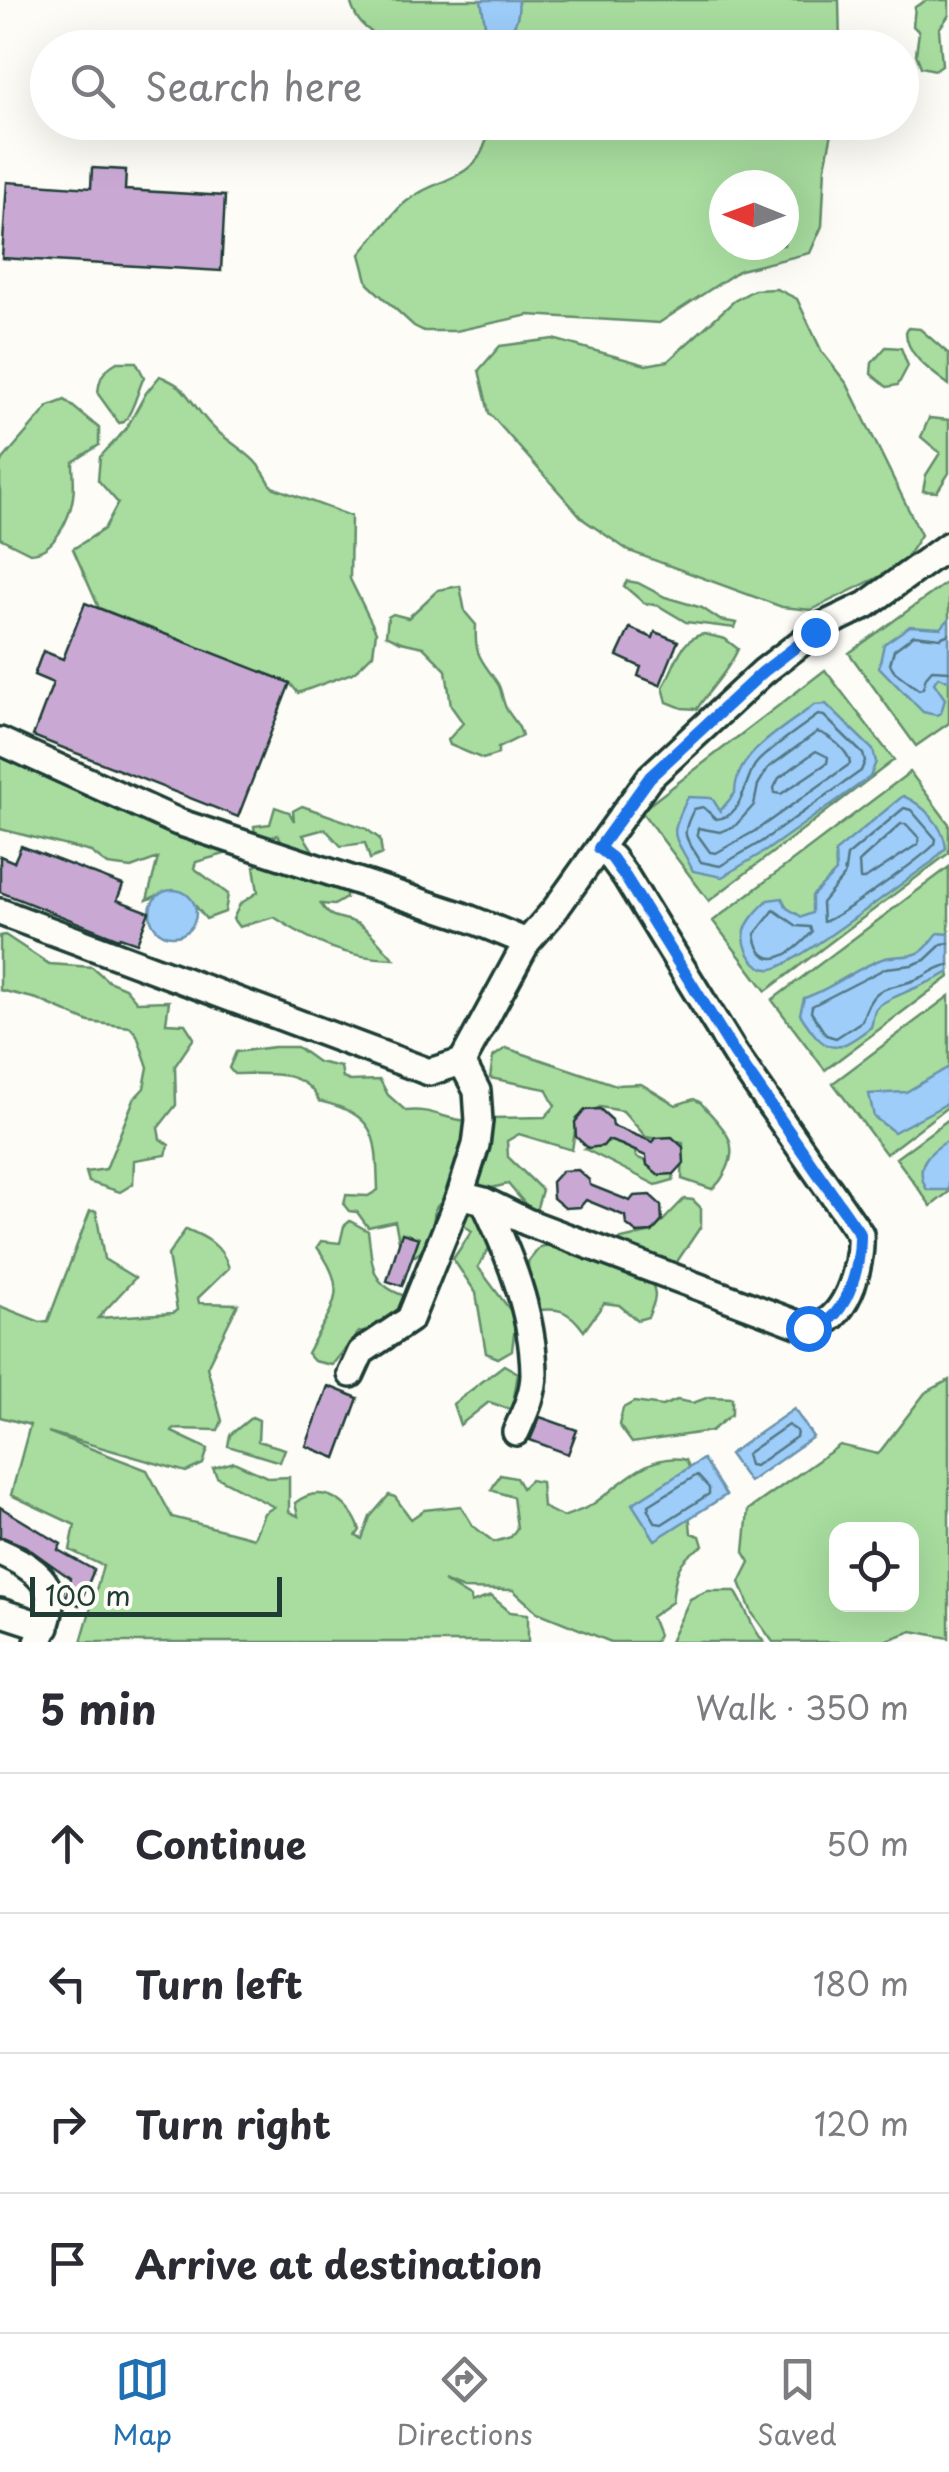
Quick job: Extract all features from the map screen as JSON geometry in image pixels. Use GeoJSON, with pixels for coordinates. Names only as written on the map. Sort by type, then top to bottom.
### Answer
{"type":"FeatureCollection","features":[{"type":"Feature","properties":{"kind":"street"},"geometry":{"type":"LineString","coordinates":[[0,912],[429,1072],[462,1062],[526,942],[554,911],[650,777],[763,672],[824,626],[866,606],[949,545]]}},
{"type":"Feature","properties":{"kind":"street"},"geometry":{"type":"LineString","coordinates":[[0,741],[178,822],[463,916],[526,942]]}},
{"type":"Feature","properties":{"kind":"street"},"geometry":{"type":"LineString","coordinates":[[472,1198],[808,1328],[823,1327],[836,1316],[854,1274],[860,1234],[735,1054],[626,878],[599,848]]}},
{"type":"Feature","properties":{"kind":"street"},"geometry":{"type":"LineString","coordinates":[[351,1374],[361,1352],[410,1319],[472,1198],[479,1122],[477,1091],[462,1062]]}},
{"type":"Feature","properties":{"kind":"street"},"geometry":{"type":"LineString","coordinates":[[472,1198],[520,1286],[534,1374],[530,1398],[516,1432]]}},
{"type":"Feature","properties":{"kind":"street"},"geometry":{"type":"LineString","coordinates":[[0,1552],[30,1565],[41,1575],[51,1594],[50,1619],[42,1635],[0,1612]]}},
{"type":"Feature","properties":{"kind":"green space"},"geometry":{"type":"Polygon","coordinates":[[[350,0],[839,0],[840,30],[370,30],[355,14],[350,0]]]}},
{"type":"Feature","properties":{"kind":"green space"},"geometry":{"type":"Polygon","coordinates":[[[927,0],[949,0],[949,15],[939,29],[942,65],[935,70],[921,67],[919,62],[919,30],[913,26],[915,7],[927,0]]]}},
{"type":"Feature","properties":{"kind":"green space"},"geometry":{"type":"Polygon","coordinates":[[[486,140],[831,140],[822,226],[810,253],[799,256],[799,170],[709,170],[709,260],[781,260],[740,270],[659,323],[529,315],[456,331],[424,331],[414,326],[368,284],[360,254],[402,205],[469,168],[486,140]]]}},
{"type":"Feature","properties":{"kind":"green space"},"geometry":{"type":"Polygon","coordinates":[[[777,289],[797,299],[822,352],[847,384],[921,535],[901,566],[811,610],[782,607],[629,551],[584,520],[489,413],[479,370],[500,346],[553,339],[646,365],[668,361],[734,301],[754,290],[777,289]]]}},
{"type":"Feature","properties":{"kind":"green space"},"geometry":{"type":"Polygon","coordinates":[[[909,328],[920,329],[949,354],[949,385],[910,348],[906,332],[909,328]]]}},
{"type":"Feature","properties":{"kind":"green space"},"geometry":{"type":"Polygon","coordinates":[[[886,347],[901,348],[908,366],[898,385],[887,387],[871,374],[872,363],[886,347]]]}},
{"type":"Feature","properties":{"kind":"green space"},"geometry":{"type":"Polygon","coordinates":[[[117,362],[136,362],[144,377],[130,412],[119,423],[98,394],[103,375],[117,362]]]}},
{"type":"Feature","properties":{"kind":"green space"},"geometry":{"type":"Polygon","coordinates":[[[160,376],[181,388],[212,426],[254,461],[272,487],[351,516],[350,579],[376,632],[373,654],[355,672],[298,693],[290,683],[99,608],[73,549],[104,529],[118,503],[98,480],[100,457],[126,429],[160,376]]]}},
{"type":"Feature","properties":{"kind":"green space"},"geometry":{"type":"Polygon","coordinates":[[[65,400],[99,428],[99,445],[73,462],[73,497],[59,533],[46,547],[30,553],[0,538],[0,463],[49,406],[65,400]]]}},
{"type":"Feature","properties":{"kind":"green space"},"geometry":{"type":"Polygon","coordinates":[[[929,418],[949,420],[949,473],[937,492],[923,491],[926,475],[940,453],[921,437],[929,418]]]}},
{"type":"Feature","properties":{"kind":"green space"},"geometry":{"type":"Polygon","coordinates":[[[627,581],[702,608],[720,620],[737,623],[735,628],[686,622],[659,606],[644,603],[624,586],[627,581]]]}},
{"type":"Feature","properties":{"kind":"green space"},"geometry":{"type":"Polygon","coordinates":[[[949,581],[949,723],[916,746],[849,653],[949,581]]]}},
{"type":"Feature","properties":{"kind":"green space"},"geometry":{"type":"Polygon","coordinates":[[[460,586],[465,612],[476,625],[480,658],[498,684],[522,736],[498,748],[498,754],[483,759],[450,745],[448,740],[463,723],[451,706],[446,670],[423,647],[386,635],[388,617],[393,614],[408,618],[438,590],[460,586]]]}},
{"type":"Feature","properties":{"kind":"green space"},"geometry":{"type":"Polygon","coordinates":[[[704,634],[725,639],[738,649],[734,657],[697,709],[667,702],[663,687],[679,655],[689,641],[704,634]]]}},
{"type":"Feature","properties":{"kind":"green space"},"geometry":{"type":"Polygon","coordinates":[[[825,670],[894,760],[709,901],[641,811],[825,670]]]}},
{"type":"Feature","properties":{"kind":"green space"},"geometry":{"type":"Polygon","coordinates":[[[0,743],[239,850],[196,862],[194,868],[228,894],[225,912],[206,919],[187,895],[165,892],[147,900],[158,858],[131,868],[108,865],[91,852],[0,829],[0,743]]]}},
{"type":"Feature","properties":{"kind":"green space"},"geometry":{"type":"Polygon","coordinates":[[[910,772],[949,824],[949,853],[766,991],[713,921],[910,772]]]}},
{"type":"Feature","properties":{"kind":"green space"},"geometry":{"type":"Polygon","coordinates":[[[302,806],[365,828],[380,839],[382,854],[370,859],[365,843],[341,846],[325,829],[303,835],[315,854],[288,851],[278,835],[256,841],[254,826],[270,824],[275,807],[289,812],[294,821],[293,811],[302,806]]]}},
{"type":"Feature","properties":{"kind":"green space"},"geometry":{"type":"Polygon","coordinates":[[[270,860],[346,887],[346,898],[334,905],[321,904],[332,915],[366,930],[394,959],[360,956],[331,947],[274,917],[239,927],[233,919],[240,904],[258,892],[254,866],[270,860]]]}},
{"type":"Feature","properties":{"kind":"green space"},"geometry":{"type":"Polygon","coordinates":[[[949,867],[949,977],[825,1070],[772,1000],[949,867]]]}},
{"type":"Feature","properties":{"kind":"green space"},"geometry":{"type":"Polygon","coordinates":[[[5,935],[49,964],[92,967],[108,981],[125,988],[137,1002],[169,1001],[166,1023],[185,1024],[194,1038],[175,1066],[176,1105],[158,1128],[160,1139],[169,1145],[166,1155],[134,1160],[133,1184],[120,1192],[89,1182],[86,1172],[106,1169],[134,1099],[144,1088],[148,1067],[137,1035],[130,1027],[89,1022],[37,999],[0,990],[0,936],[5,935]]]}},
{"type":"Feature","properties":{"kind":"green space"},"geometry":{"type":"Polygon","coordinates":[[[949,996],[949,1106],[886,1154],[833,1083],[949,996]]]}},
{"type":"Feature","properties":{"kind":"green space"},"geometry":{"type":"Polygon","coordinates":[[[297,1047],[318,1062],[341,1067],[343,1078],[350,1081],[380,1080],[388,1095],[406,1111],[468,1121],[453,1188],[435,1209],[430,1245],[415,1256],[401,1250],[395,1221],[368,1227],[357,1212],[344,1205],[346,1195],[368,1196],[378,1190],[374,1143],[364,1122],[339,1107],[319,1101],[312,1090],[294,1078],[234,1074],[229,1068],[236,1052],[297,1047]]]}},
{"type":"Feature","properties":{"kind":"green space"},"geometry":{"type":"Polygon","coordinates":[[[506,1048],[616,1085],[641,1084],[676,1105],[694,1099],[701,1103],[730,1141],[731,1158],[722,1178],[712,1189],[682,1179],[683,1143],[646,1137],[623,1111],[600,1107],[577,1118],[572,1150],[519,1134],[507,1141],[508,1157],[542,1190],[536,1211],[533,1213],[508,1184],[475,1192],[491,1118],[545,1117],[555,1106],[546,1089],[490,1078],[493,1057],[506,1048]]]}},
{"type":"Feature","properties":{"kind":"green space"},"geometry":{"type":"Polygon","coordinates":[[[949,1119],[949,1192],[931,1206],[896,1158],[949,1119]]]}},
{"type":"Feature","properties":{"kind":"green space"},"geometry":{"type":"Polygon","coordinates":[[[632,1136],[636,1157],[674,1174],[673,1180],[656,1185],[585,1149],[632,1136]]]}},
{"type":"Feature","properties":{"kind":"green space"},"geometry":{"type":"Polygon","coordinates":[[[684,1199],[693,1200],[701,1208],[701,1226],[674,1266],[615,1244],[617,1240],[652,1232],[684,1199]]]}},
{"type":"Feature","properties":{"kind":"green space"},"geometry":{"type":"Polygon","coordinates":[[[460,1207],[488,1221],[489,1249],[478,1267],[516,1318],[512,1350],[498,1358],[486,1353],[476,1293],[453,1259],[472,1231],[455,1219],[460,1207]]]}},
{"type":"Feature","properties":{"kind":"green space"},"geometry":{"type":"Polygon","coordinates":[[[90,1211],[96,1211],[104,1259],[135,1278],[98,1318],[177,1310],[168,1255],[186,1229],[207,1239],[222,1253],[229,1268],[198,1298],[199,1303],[238,1304],[207,1367],[222,1421],[218,1430],[174,1429],[172,1432],[208,1449],[203,1464],[186,1472],[48,1432],[147,1470],[172,1517],[254,1538],[264,1513],[274,1507],[217,1477],[213,1468],[234,1462],[269,1478],[289,1477],[289,1512],[298,1516],[295,1503],[305,1497],[315,1494],[334,1498],[350,1511],[360,1530],[356,1536],[362,1539],[370,1517],[389,1495],[395,1497],[411,1519],[424,1510],[461,1506],[473,1526],[494,1542],[511,1537],[517,1528],[513,1497],[491,1490],[500,1475],[516,1478],[522,1488],[530,1480],[541,1482],[543,1507],[563,1517],[593,1504],[648,1465],[660,1460],[686,1460],[699,1489],[689,1513],[691,1533],[700,1536],[703,1546],[688,1556],[679,1569],[672,1602],[651,1617],[658,1635],[655,1642],[611,1642],[537,1612],[513,1590],[463,1589],[443,1581],[471,1598],[471,1603],[491,1596],[510,1612],[528,1614],[528,1642],[81,1642],[103,1566],[70,1550],[75,1525],[11,1495],[30,1425],[0,1417],[0,1306],[40,1322],[48,1321],[90,1211]]]}},
{"type":"Feature","properties":{"kind":"green space"},"geometry":{"type":"Polygon","coordinates":[[[350,1221],[368,1231],[375,1272],[385,1286],[405,1296],[414,1323],[385,1335],[359,1332],[332,1365],[314,1361],[307,1353],[330,1312],[336,1289],[328,1263],[317,1247],[321,1241],[340,1243],[344,1226],[350,1221]]]}},
{"type":"Feature","properties":{"kind":"green space"},"geometry":{"type":"Polygon","coordinates":[[[554,1244],[650,1281],[655,1294],[648,1317],[637,1320],[619,1305],[604,1303],[584,1331],[561,1311],[529,1311],[528,1262],[540,1247],[554,1244]]]}},
{"type":"Feature","properties":{"kind":"green space"},"geometry":{"type":"Polygon","coordinates":[[[504,1365],[518,1373],[512,1410],[489,1402],[460,1425],[453,1404],[504,1365]]]}},
{"type":"Feature","properties":{"kind":"green space"},"geometry":{"type":"Polygon","coordinates":[[[949,1380],[949,1638],[912,1631],[882,1642],[773,1642],[752,1613],[740,1582],[750,1562],[744,1552],[748,1510],[840,1445],[878,1454],[925,1393],[949,1380]]]}},
{"type":"Feature","properties":{"kind":"green space"},"geometry":{"type":"Polygon","coordinates":[[[709,1397],[732,1398],[732,1414],[711,1431],[632,1443],[619,1425],[623,1408],[634,1402],[662,1406],[677,1400],[693,1403],[709,1397]]]}},
{"type":"Feature","properties":{"kind":"green space"},"geometry":{"type":"Polygon","coordinates":[[[252,1417],[259,1420],[258,1441],[285,1449],[280,1462],[228,1446],[230,1435],[252,1417]]]}},
{"type":"Feature","properties":{"kind":"green space"},"geometry":{"type":"Polygon","coordinates":[[[707,1591],[735,1591],[764,1642],[670,1642],[690,1599],[707,1591]]]}},
{"type":"Feature","properties":{"kind":"water"},"geometry":{"type":"Polygon","coordinates":[[[481,0],[518,0],[518,16],[512,28],[486,30],[481,0]]]}},
{"type":"Feature","properties":{"kind":"water"},"geometry":{"type":"Polygon","coordinates":[[[949,619],[949,681],[938,677],[934,683],[945,699],[941,713],[936,715],[923,712],[879,667],[884,644],[910,626],[941,628],[949,619]]]}},
{"type":"Feature","properties":{"kind":"water"},"geometry":{"type":"Polygon","coordinates":[[[826,704],[873,750],[876,762],[870,777],[722,877],[693,871],[675,829],[688,797],[712,798],[720,811],[735,793],[737,779],[752,754],[814,705],[826,704]]]}},
{"type":"Feature","properties":{"kind":"water"},"geometry":{"type":"Polygon","coordinates":[[[903,796],[931,817],[946,848],[802,954],[772,969],[754,962],[744,937],[758,910],[768,900],[782,898],[787,908],[802,917],[812,913],[812,896],[836,872],[835,852],[903,796]]]}},
{"type":"Feature","properties":{"kind":"water"},"geometry":{"type":"Polygon","coordinates":[[[173,890],[189,897],[196,913],[189,929],[173,936],[157,929],[150,913],[157,897],[173,890]]]}},
{"type":"Feature","properties":{"kind":"water"},"geometry":{"type":"Polygon","coordinates":[[[938,933],[949,934],[949,972],[879,1006],[871,1027],[848,1043],[824,1043],[800,1014],[804,998],[882,959],[917,953],[938,933]]]}},
{"type":"Feature","properties":{"kind":"water"},"geometry":{"type":"Polygon","coordinates":[[[949,1067],[946,1104],[894,1132],[874,1117],[869,1094],[906,1092],[949,1067]]]}},
{"type":"Feature","properties":{"kind":"water"},"geometry":{"type":"Polygon","coordinates":[[[949,1140],[949,1190],[927,1190],[922,1174],[925,1160],[949,1140]]]}},
{"type":"Feature","properties":{"kind":"water"},"geometry":{"type":"Polygon","coordinates":[[[794,1409],[813,1437],[749,1482],[729,1454],[794,1409]]]}},
{"type":"Feature","properties":{"kind":"water"},"geometry":{"type":"Polygon","coordinates":[[[703,1459],[726,1495],[655,1540],[632,1504],[703,1459]]]}},
{"type":"Feature","properties":{"kind":"building"},"geometry":{"type":"Polygon","coordinates":[[[92,168],[126,170],[125,190],[225,196],[221,271],[2,258],[7,182],[91,188],[92,168]]]}},
{"type":"Feature","properties":{"kind":"building"},"geometry":{"type":"Polygon","coordinates":[[[85,603],[290,683],[238,817],[33,736],[53,683],[34,675],[43,651],[63,659],[85,603]]]}},
{"type":"Feature","properties":{"kind":"building"},"geometry":{"type":"Polygon","coordinates":[[[630,628],[653,638],[655,632],[678,641],[660,685],[638,676],[641,667],[617,656],[630,628]]]}},
{"type":"Feature","properties":{"kind":"building"},"geometry":{"type":"Polygon","coordinates":[[[21,846],[123,885],[117,900],[149,912],[137,943],[0,892],[0,856],[14,862],[21,846]]]}},
{"type":"Feature","properties":{"kind":"building"},"geometry":{"type":"Polygon","coordinates":[[[600,1109],[613,1126],[653,1142],[656,1138],[672,1137],[683,1147],[684,1163],[674,1174],[659,1175],[647,1165],[646,1156],[622,1145],[608,1140],[603,1146],[588,1148],[576,1137],[575,1122],[585,1110],[600,1109]]]}},
{"type":"Feature","properties":{"kind":"building"},"geometry":{"type":"Polygon","coordinates":[[[578,1170],[590,1185],[630,1201],[634,1196],[650,1195],[661,1205],[662,1221],[652,1232],[637,1233],[626,1224],[625,1216],[586,1200],[580,1207],[565,1208],[553,1198],[552,1182],[562,1171],[578,1170]]]}},
{"type":"Feature","properties":{"kind":"building"},"geometry":{"type":"Polygon","coordinates":[[[402,1233],[419,1238],[402,1286],[387,1281],[402,1233]]]}},
{"type":"Feature","properties":{"kind":"building"},"geometry":{"type":"Polygon","coordinates":[[[328,1386],[358,1398],[336,1458],[306,1446],[328,1386]]]}},
{"type":"Feature","properties":{"kind":"building"},"geometry":{"type":"Polygon","coordinates":[[[540,1417],[577,1430],[568,1454],[530,1440],[540,1417]]]}},
{"type":"Feature","properties":{"kind":"building"},"geometry":{"type":"Polygon","coordinates":[[[0,1507],[61,1544],[58,1550],[94,1570],[79,1605],[66,1599],[70,1578],[25,1546],[0,1536],[0,1507]]]}},
{"type":"Feature","properties":{"kind":"route"},"geometry":{"type":"LineString","coordinates":[[808,1328],[823,1327],[836,1316],[854,1274],[860,1234],[735,1054],[626,878],[599,848],[650,777],[763,672],[815,632]]}}]}
